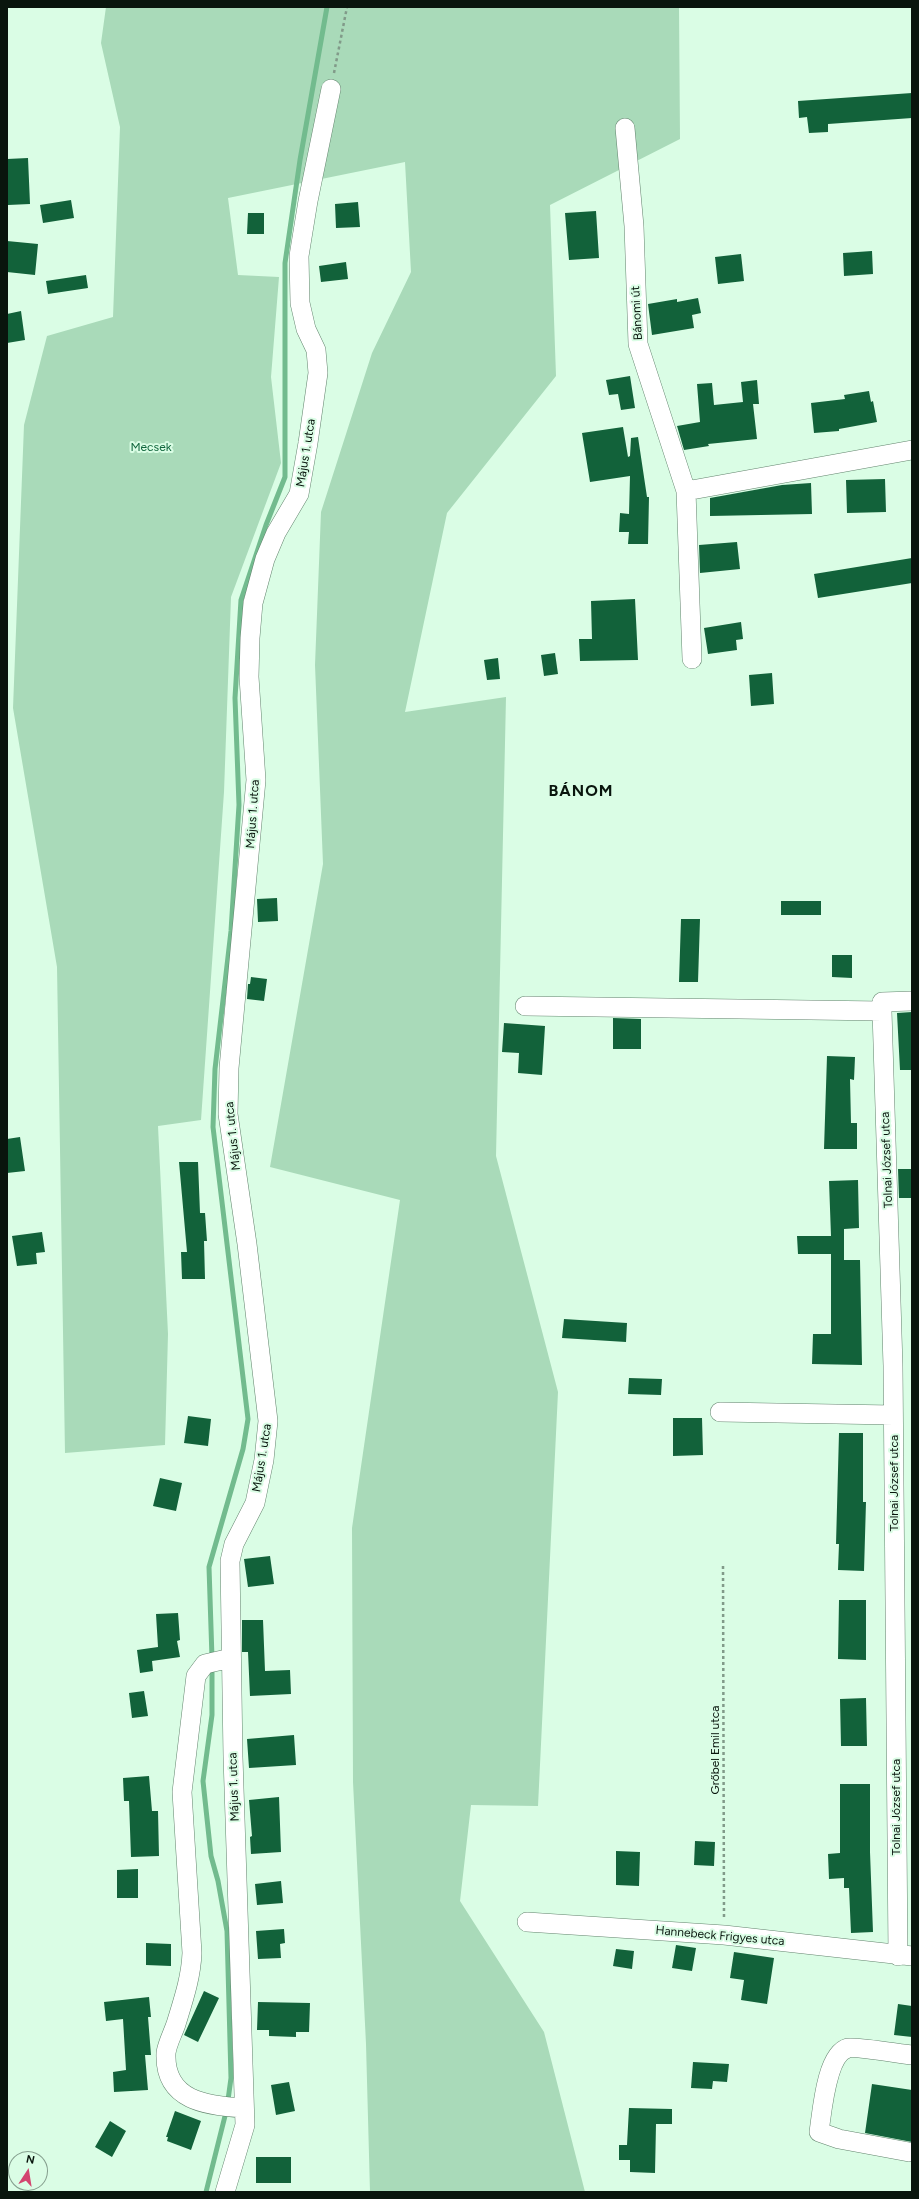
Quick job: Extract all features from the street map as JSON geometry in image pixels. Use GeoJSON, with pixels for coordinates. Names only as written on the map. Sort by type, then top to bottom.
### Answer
{"type":"FeatureCollection","features":[{"type":"Feature","properties":{"kind":"street","name":"Május 1. utca"},"geometry":{"type":"LineString","coordinates":[[225,2192],[244,2125],[244,2108],[218,1661],[230,1561],[234,1544],[255,1503],[264,1460],[268,1421],[247,1244],[228,1114],[230,1061],[256,780],[249,676],[250,638],[253,603],[265,559],[276,533],[299,494],[308,443],[318,373],[316,350],[306,329],[300,303],[299,256],[308,201],[332,89]]}},
{"type":"Feature","properties":{"kind":"street","name":"Bánomi út"},"geometry":{"type":"LineString","coordinates":[[625,128],[634,226],[638,344],[686,491],[692,658]]}},
{"type":"Feature","properties":{"kind":"street"},"geometry":{"type":"LineString","coordinates":[[686,491],[912,450]]}},
{"type":"Feature","properties":{"kind":"street"},"geometry":{"type":"LineString","coordinates":[[525,1006],[882,1011],[882,1002],[912,1001]]}},
{"type":"Feature","properties":{"kind":"street","name":"Tolnai József utca"},"geometry":{"type":"LineString","coordinates":[[882,1011],[905,1956]]}},
{"type":"Feature","properties":{"kind":"street"},"geometry":{"type":"LineString","coordinates":[[720,1412],[893,1415]]}},
{"type":"Feature","properties":{"kind":"street"},"geometry":{"type":"LineString","coordinates":[[218,1661],[196,1676],[182,1792],[192,1953],[191,1972],[166,2052],[167,2065],[172,2083],[179,2092],[199,2102],[217,2107],[244,2108]]}},
{"type":"Feature","properties":{"kind":"street","name":"Hannebeck Frigyes utca"},"geometry":{"type":"LineString","coordinates":[[527,1922],[724,1935],[905,1956]]}},
{"type":"Feature","properties":{"kind":"street"},"geometry":{"type":"LineString","coordinates":[[909,2152],[839,2139],[819,2132],[828,2077],[838,2055],[848,2048],[912,2056]]}},
{"type":"Feature","properties":{"kind":"path"},"geometry":{"type":"LineString","coordinates":[[332,89],[347,7]]}},
{"type":"Feature","properties":{"kind":"path","name":"Grőbel Emil utca"},"geometry":{"type":"LineString","coordinates":[[723,1566],[724,1935]]}},
{"type":"Feature","properties":{"kind":"green space","name":"Mecsek"},"geometry":{"type":"Polygon","coordinates":[[[106,7],[679,7],[680,139],[550,205],[556,376],[447,513],[405,712],[506,697],[496,1156],[558,1392],[538,1806],[471,1805],[460,1901],[544,2032],[585,2192],[370,2192],[366,2044],[353,1782],[352,1528],[400,1200],[270,1167],[323,864],[315,665],[321,512],[372,353],[411,272],[405,162],[228,198],[238,275],[279,277],[271,377],[281,463],[231,597],[224,792],[201,1120],[158,1126],[168,1334],[165,1445],[65,1453],[57,967],[13,708],[24,425],[47,336],[113,317],[120,127],[101,43],[106,7]]]}},
{"type":"Feature","properties":{"kind":"building"},"geometry":{"type":"Polygon","coordinates":[[[912,93],[912,118],[828,124],[828,132],[809,133],[807,117],[799,118],[798,101],[912,93]]]}},
{"type":"Feature","properties":{"kind":"building"},"geometry":{"type":"Polygon","coordinates":[[[28,158],[30,204],[8,205],[7,159],[28,158]]]}},
{"type":"Feature","properties":{"kind":"building"},"geometry":{"type":"Polygon","coordinates":[[[71,200],[74,218],[43,223],[40,205],[71,200]]]}},
{"type":"Feature","properties":{"kind":"building"},"geometry":{"type":"Polygon","coordinates":[[[358,202],[360,227],[336,228],[335,204],[358,202]]]}},
{"type":"Feature","properties":{"kind":"building"},"geometry":{"type":"Polygon","coordinates":[[[596,211],[599,258],[569,260],[565,213],[596,211]]]}},
{"type":"Feature","properties":{"kind":"building"},"geometry":{"type":"Polygon","coordinates":[[[248,213],[264,213],[264,234],[247,234],[248,213]]]}},
{"type":"Feature","properties":{"kind":"building"},"geometry":{"type":"Polygon","coordinates":[[[7,241],[38,244],[35,275],[7,272],[7,241]]]}},
{"type":"Feature","properties":{"kind":"building"},"geometry":{"type":"Polygon","coordinates":[[[872,251],[873,274],[844,276],[843,253],[872,251]]]}},
{"type":"Feature","properties":{"kind":"building"},"geometry":{"type":"Polygon","coordinates":[[[741,254],[744,281],[718,284],[715,257],[741,254]]]}},
{"type":"Feature","properties":{"kind":"building"},"geometry":{"type":"Polygon","coordinates":[[[346,262],[348,279],[321,282],[319,266],[346,262]]]}},
{"type":"Feature","properties":{"kind":"building"},"geometry":{"type":"Polygon","coordinates":[[[86,275],[88,288],[48,294],[46,281],[86,275]]]}},
{"type":"Feature","properties":{"kind":"building"},"geometry":{"type":"Polygon","coordinates":[[[698,298],[701,313],[692,315],[694,328],[652,335],[648,304],[677,299],[677,302],[698,298]]]}},
{"type":"Feature","properties":{"kind":"building"},"geometry":{"type":"Polygon","coordinates":[[[21,311],[25,340],[7,343],[7,314],[21,311]]]}},
{"type":"Feature","properties":{"kind":"building"},"geometry":{"type":"Polygon","coordinates":[[[630,376],[635,408],[621,410],[618,394],[609,395],[606,380],[630,376]]]}},
{"type":"Feature","properties":{"kind":"building"},"geometry":{"type":"Polygon","coordinates":[[[757,380],[759,404],[753,404],[757,439],[708,444],[709,446],[684,450],[677,426],[700,422],[697,384],[712,383],[714,405],[743,402],[741,382],[757,380]]]}},
{"type":"Feature","properties":{"kind":"building"},"geometry":{"type":"Polygon","coordinates":[[[869,391],[871,402],[873,401],[877,422],[839,429],[839,431],[814,433],[811,403],[845,399],[844,395],[869,391]]]}},
{"type":"Feature","properties":{"kind":"building"},"geometry":{"type":"Polygon","coordinates":[[[623,427],[628,457],[630,456],[631,438],[638,437],[647,497],[649,497],[648,544],[628,544],[629,532],[619,532],[620,513],[629,514],[630,476],[590,482],[582,433],[623,427]]]}},
{"type":"Feature","properties":{"kind":"building"},"geometry":{"type":"Polygon","coordinates":[[[885,479],[886,512],[847,513],[846,480],[885,479]]]}},
{"type":"Feature","properties":{"kind":"building"},"geometry":{"type":"Polygon","coordinates":[[[811,483],[812,514],[710,516],[710,498],[782,485],[811,483]]]}},
{"type":"Feature","properties":{"kind":"building"},"geometry":{"type":"Polygon","coordinates":[[[737,542],[740,569],[700,573],[699,545],[737,542]]]}},
{"type":"Feature","properties":{"kind":"building"},"geometry":{"type":"Polygon","coordinates":[[[912,558],[912,583],[818,598],[814,574],[912,558]]]}},
{"type":"Feature","properties":{"kind":"building"},"geometry":{"type":"Polygon","coordinates":[[[635,599],[638,660],[580,661],[579,639],[592,639],[591,601],[635,599]]]}},
{"type":"Feature","properties":{"kind":"building"},"geometry":{"type":"Polygon","coordinates":[[[741,622],[743,639],[736,640],[737,650],[708,654],[704,628],[741,622]]]}},
{"type":"Feature","properties":{"kind":"building"},"geometry":{"type":"Polygon","coordinates":[[[555,653],[558,674],[544,676],[541,655],[555,653]]]}},
{"type":"Feature","properties":{"kind":"building"},"geometry":{"type":"Polygon","coordinates":[[[498,658],[500,679],[487,680],[484,660],[498,658]]]}},
{"type":"Feature","properties":{"kind":"building"},"geometry":{"type":"Polygon","coordinates":[[[772,673],[774,704],[751,706],[749,675],[772,673]]]}},
{"type":"Feature","properties":{"kind":"building"},"geometry":{"type":"Polygon","coordinates":[[[277,898],[278,921],[258,922],[257,899],[277,898]]]}},
{"type":"Feature","properties":{"kind":"building"},"geometry":{"type":"Polygon","coordinates":[[[781,901],[821,901],[821,915],[781,915],[781,901]]]}},
{"type":"Feature","properties":{"kind":"building"},"geometry":{"type":"Polygon","coordinates":[[[681,919],[700,919],[698,982],[679,982],[681,919]]]}},
{"type":"Feature","properties":{"kind":"building"},"geometry":{"type":"Polygon","coordinates":[[[832,955],[852,955],[852,978],[832,977],[832,955]]]}},
{"type":"Feature","properties":{"kind":"building"},"geometry":{"type":"Polygon","coordinates":[[[251,977],[267,979],[264,1001],[247,999],[248,984],[250,984],[251,977]]]}},
{"type":"Feature","properties":{"kind":"building"},"geometry":{"type":"Polygon","coordinates":[[[912,1012],[912,1070],[900,1070],[897,1013],[912,1012]]]}},
{"type":"Feature","properties":{"kind":"building"},"geometry":{"type":"Polygon","coordinates":[[[613,1018],[641,1019],[641,1049],[613,1049],[613,1018]]]}},
{"type":"Feature","properties":{"kind":"building"},"geometry":{"type":"Polygon","coordinates":[[[504,1023],[545,1026],[542,1075],[518,1073],[519,1053],[502,1052],[504,1023]]]}},
{"type":"Feature","properties":{"kind":"building"},"geometry":{"type":"Polygon","coordinates":[[[827,1056],[855,1057],[854,1080],[850,1079],[851,1123],[857,1123],[857,1149],[824,1149],[827,1056]]]}},
{"type":"Feature","properties":{"kind":"building"},"geometry":{"type":"Polygon","coordinates":[[[20,1137],[25,1171],[7,1173],[7,1139],[20,1137]]]}},
{"type":"Feature","properties":{"kind":"building"},"geometry":{"type":"Polygon","coordinates":[[[179,1162],[198,1162],[200,1213],[205,1213],[207,1241],[204,1241],[205,1279],[182,1279],[181,1252],[187,1252],[179,1162]]]}},
{"type":"Feature","properties":{"kind":"building"},"geometry":{"type":"Polygon","coordinates":[[[898,1169],[912,1169],[912,1198],[899,1198],[898,1169]]]}},
{"type":"Feature","properties":{"kind":"building"},"geometry":{"type":"Polygon","coordinates":[[[858,1180],[859,1228],[844,1229],[844,1260],[860,1260],[862,1365],[812,1364],[813,1334],[831,1334],[831,1254],[798,1254],[797,1236],[831,1236],[829,1181],[858,1180]]]}},
{"type":"Feature","properties":{"kind":"building"},"geometry":{"type":"Polygon","coordinates":[[[42,1232],[45,1252],[36,1253],[37,1264],[17,1266],[12,1236],[42,1232]]]}},
{"type":"Feature","properties":{"kind":"building"},"geometry":{"type":"Polygon","coordinates":[[[564,1319],[627,1323],[626,1342],[562,1338],[564,1319]]]}},
{"type":"Feature","properties":{"kind":"building"},"geometry":{"type":"Polygon","coordinates":[[[629,1378],[662,1379],[661,1395],[628,1394],[629,1378]]]}},
{"type":"Feature","properties":{"kind":"building"},"geometry":{"type":"Polygon","coordinates":[[[188,1416],[211,1419],[208,1446],[184,1443],[188,1416]]]}},
{"type":"Feature","properties":{"kind":"building"},"geometry":{"type":"Polygon","coordinates":[[[673,1418],[702,1418],[703,1455],[673,1456],[673,1418]]]}},
{"type":"Feature","properties":{"kind":"building"},"geometry":{"type":"Polygon","coordinates":[[[839,1433],[863,1433],[863,1502],[866,1502],[864,1571],[838,1570],[839,1544],[836,1544],[839,1433]]]}},
{"type":"Feature","properties":{"kind":"building"},"geometry":{"type":"Polygon","coordinates":[[[160,1478],[182,1483],[176,1511],[153,1506],[160,1478]]]}},
{"type":"Feature","properties":{"kind":"building"},"geometry":{"type":"Polygon","coordinates":[[[270,1556],[274,1584],[248,1587],[244,1559],[270,1556]]]}},
{"type":"Feature","properties":{"kind":"building"},"geometry":{"type":"Polygon","coordinates":[[[839,1600],[866,1600],[866,1660],[838,1659],[839,1600]]]}},
{"type":"Feature","properties":{"kind":"building"},"geometry":{"type":"Polygon","coordinates":[[[178,1613],[180,1640],[177,1641],[180,1657],[152,1661],[153,1671],[140,1673],[137,1650],[158,1647],[156,1614],[178,1613]]]}},
{"type":"Feature","properties":{"kind":"building"},"geometry":{"type":"Polygon","coordinates":[[[242,1620],[263,1620],[265,1671],[290,1670],[291,1694],[250,1696],[248,1652],[242,1652],[242,1620]]]}},
{"type":"Feature","properties":{"kind":"building"},"geometry":{"type":"Polygon","coordinates":[[[144,1691],[148,1716],[132,1718],[129,1693],[144,1691]]]}},
{"type":"Feature","properties":{"kind":"building"},"geometry":{"type":"Polygon","coordinates":[[[866,1698],[867,1746],[841,1746],[840,1699],[866,1698]]]}},
{"type":"Feature","properties":{"kind":"building"},"geometry":{"type":"Polygon","coordinates":[[[294,1735],[296,1765],[249,1768],[247,1739],[294,1735]]]}},
{"type":"Feature","properties":{"kind":"building"},"geometry":{"type":"Polygon","coordinates":[[[149,1776],[152,1811],[158,1811],[159,1856],[131,1857],[129,1801],[124,1801],[123,1778],[149,1776]]]}},
{"type":"Feature","properties":{"kind":"building"},"geometry":{"type":"Polygon","coordinates":[[[840,1784],[870,1784],[870,1852],[873,1932],[851,1933],[849,1888],[844,1888],[844,1878],[829,1879],[828,1854],[840,1853],[840,1784]]]}},
{"type":"Feature","properties":{"kind":"building"},"geometry":{"type":"Polygon","coordinates":[[[279,1797],[281,1852],[251,1854],[250,1837],[252,1836],[249,1800],[279,1797]]]}},
{"type":"Feature","properties":{"kind":"building"},"geometry":{"type":"Polygon","coordinates":[[[695,1841],[715,1842],[714,1866],[694,1865],[695,1841]]]}},
{"type":"Feature","properties":{"kind":"building"},"geometry":{"type":"Polygon","coordinates":[[[616,1851],[640,1852],[639,1886],[616,1885],[616,1851]]]}},
{"type":"Feature","properties":{"kind":"building"},"geometry":{"type":"Polygon","coordinates":[[[138,1869],[138,1898],[117,1898],[117,1870],[138,1869]]]}},
{"type":"Feature","properties":{"kind":"building"},"geometry":{"type":"Polygon","coordinates":[[[281,1881],[283,1903],[257,1905],[255,1884],[281,1881]]]}},
{"type":"Feature","properties":{"kind":"building"},"geometry":{"type":"Polygon","coordinates":[[[284,1929],[285,1943],[280,1944],[281,1958],[258,1959],[256,1931],[284,1929]]]}},
{"type":"Feature","properties":{"kind":"building"},"geometry":{"type":"Polygon","coordinates":[[[146,1943],[171,1944],[171,1966],[146,1965],[146,1943]]]}},
{"type":"Feature","properties":{"kind":"building"},"geometry":{"type":"Polygon","coordinates":[[[676,1945],[696,1948],[692,1971],[672,1968],[676,1945]]]}},
{"type":"Feature","properties":{"kind":"building"},"geometry":{"type":"Polygon","coordinates":[[[616,1949],[634,1951],[632,1969],[613,1966],[616,1949]]]}},
{"type":"Feature","properties":{"kind":"building"},"geometry":{"type":"Polygon","coordinates":[[[734,1952],[774,1958],[767,2004],[741,2000],[744,1980],[730,1978],[734,1952]]]}},
{"type":"Feature","properties":{"kind":"building"},"geometry":{"type":"Polygon","coordinates":[[[204,1991],[219,1998],[198,2042],[184,2035],[204,1991]]]}},
{"type":"Feature","properties":{"kind":"building"},"geometry":{"type":"Polygon","coordinates":[[[149,1997],[151,2017],[148,2017],[151,2055],[145,2055],[148,2090],[114,2092],[113,2072],[126,2070],[123,2019],[106,2021],[104,2002],[149,1997]]]}},
{"type":"Feature","properties":{"kind":"building"},"geometry":{"type":"Polygon","coordinates":[[[258,2002],[310,2003],[309,2032],[296,2032],[296,2037],[269,2036],[269,2030],[257,2030],[258,2002]]]}},
{"type":"Feature","properties":{"kind":"building"},"geometry":{"type":"Polygon","coordinates":[[[898,2004],[912,2006],[912,2037],[894,2035],[898,2004]]]}},
{"type":"Feature","properties":{"kind":"building"},"geometry":{"type":"Polygon","coordinates":[[[693,2062],[729,2064],[727,2082],[713,2081],[712,2089],[691,2088],[693,2062]]]}},
{"type":"Feature","properties":{"kind":"building"},"geometry":{"type":"Polygon","coordinates":[[[289,2082],[295,2111],[276,2115],[271,2085],[289,2082]]]}},
{"type":"Feature","properties":{"kind":"building"},"geometry":{"type":"Polygon","coordinates":[[[872,2084],[912,2090],[912,2142],[865,2133],[872,2084]]]}},
{"type":"Feature","properties":{"kind":"building"},"geometry":{"type":"Polygon","coordinates":[[[629,2108],[672,2109],[672,2124],[656,2124],[655,2173],[630,2172],[630,2160],[619,2160],[619,2145],[627,2145],[629,2108]]]}},
{"type":"Feature","properties":{"kind":"building"},"geometry":{"type":"Polygon","coordinates":[[[175,2111],[201,2121],[191,2150],[167,2141],[168,2137],[166,2137],[175,2111]]]}},
{"type":"Feature","properties":{"kind":"building"},"geometry":{"type":"Polygon","coordinates":[[[110,2121],[126,2131],[112,2157],[95,2147],[110,2121]]]}},
{"type":"Feature","properties":{"kind":"building"},"geometry":{"type":"Polygon","coordinates":[[[256,2157],[291,2157],[291,2183],[256,2183],[256,2157]]]}},
{"type":"Feature","properties":{"kind":"waterway"},"geometry":{"type":"LineString","coordinates":[[212,1658],[209,1567],[243,1449],[248,1419],[213,1127],[215,1069],[231,931],[239,805],[235,698],[241,600],[266,525],[285,477],[285,263],[300,160],[327,7]]}},
{"type":"Feature","properties":{"kind":"waterway"},"geometry":{"type":"LineString","coordinates":[[212,1666],[212,1715],[203,1781],[211,1856],[218,1881],[227,1931],[231,2078],[228,2100]]}},
{"type":"Feature","properties":{"kind":"waterway"},"geometry":{"type":"LineString","coordinates":[[206,2192],[225,2116]]}},
{"type":"Feature","properties":{"kind":"district","name":"BÁNOM"},"geometry":{"type":"Point","coordinates":[581,791]}}]}
